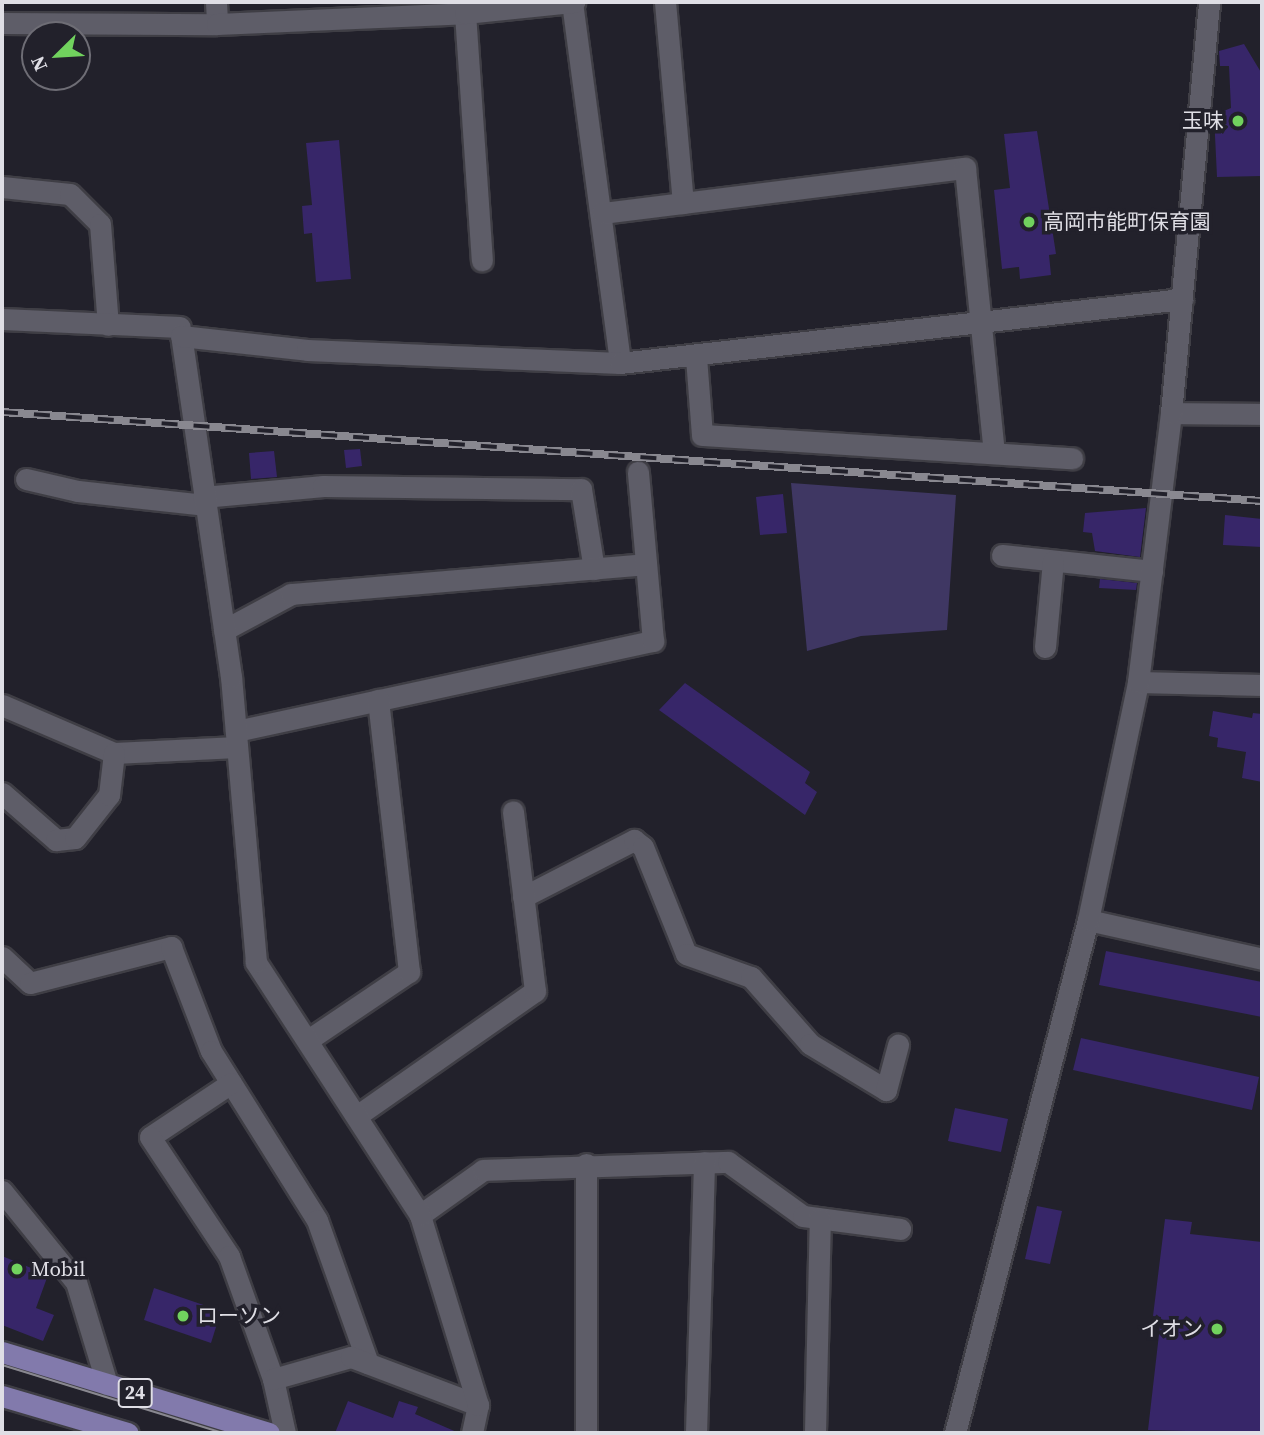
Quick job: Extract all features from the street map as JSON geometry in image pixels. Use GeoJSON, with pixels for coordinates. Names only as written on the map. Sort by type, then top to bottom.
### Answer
{"type":"FeatureCollection","features":[{"type":"Feature","properties":{"kind":"main road","name":"24"},"geometry":{"type":"LineString","coordinates":[[2,1352],[269,1433]]}},
{"type":"Feature","properties":{"kind":"main road","name":"24"},"geometry":{"type":"LineString","coordinates":[[2,1396],[128,1433]]}},
{"type":"Feature","properties":{"kind":"street"},"geometry":{"type":"LineString","coordinates":[[216,2],[217,24]]}},
{"type":"Feature","properties":{"kind":"street"},"geometry":{"type":"LineString","coordinates":[[2,23],[217,24],[465,13],[573,2],[620,363]]}},
{"type":"Feature","properties":{"kind":"street"},"geometry":{"type":"LineString","coordinates":[[664,2],[683,203]]}},
{"type":"Feature","properties":{"kind":"street"},"geometry":{"type":"LineString","coordinates":[[955,1433],[1088,920],[1138,682],[1171,413],[1209,2]]}},
{"type":"Feature","properties":{"kind":"street"},"geometry":{"type":"LineString","coordinates":[[465,13],[482,260]]}},
{"type":"Feature","properties":{"kind":"street"},"geometry":{"type":"LineString","coordinates":[[602,213],[965,169],[994,452]]}},
{"type":"Feature","properties":{"kind":"street"},"geometry":{"type":"LineString","coordinates":[[2,187],[70,194],[100,224],[108,325]]}},
{"type":"Feature","properties":{"kind":"street"},"geometry":{"type":"LineString","coordinates":[[472,1433],[478,1405],[420,1214],[256,962],[237,739],[224,630],[203,501],[181,336],[307,350],[620,363],[696,357],[1182,299]]}},
{"type":"Feature","properties":{"kind":"street"},"geometry":{"type":"LineString","coordinates":[[2,319],[180,327]]}},
{"type":"Feature","properties":{"kind":"street"},"geometry":{"type":"LineString","coordinates":[[696,357],[702,435],[1072,458]]}},
{"type":"Feature","properties":{"kind":"street"},"geometry":{"type":"LineString","coordinates":[[1171,413],[1262,414]]}},
{"type":"Feature","properties":{"kind":"street"},"geometry":{"type":"LineString","coordinates":[[2,705],[114,753],[237,739],[378,701],[653,640],[638,472]]}},
{"type":"Feature","properties":{"kind":"street"},"geometry":{"type":"LineString","coordinates":[[26,479],[78,491],[203,501],[323,486],[581,489],[594,569]]}},
{"type":"Feature","properties":{"kind":"street"},"geometry":{"type":"LineString","coordinates":[[1002,555],[1152,571]]}},
{"type":"Feature","properties":{"kind":"street"},"geometry":{"type":"LineString","coordinates":[[1045,647],[1054,561]]}},
{"type":"Feature","properties":{"kind":"street"},"geometry":{"type":"LineString","coordinates":[[224,630],[291,594],[646,564]]}},
{"type":"Feature","properties":{"kind":"street"},"geometry":{"type":"LineString","coordinates":[[1138,682],[1262,685]]}},
{"type":"Feature","properties":{"kind":"street"},"geometry":{"type":"LineString","coordinates":[[307,1040],[409,972],[378,701]]}},
{"type":"Feature","properties":{"kind":"street"},"geometry":{"type":"LineString","coordinates":[[2,793],[56,840],[75,838],[109,795],[114,753]]}},
{"type":"Feature","properties":{"kind":"street"},"geometry":{"type":"LineString","coordinates":[[358,1115],[535,991],[513,811]]}},
{"type":"Feature","properties":{"kind":"street"},"geometry":{"type":"LineString","coordinates":[[523,897],[634,840],[643,847],[687,954],[751,977],[810,1044],[886,1090],[898,1045]]}},
{"type":"Feature","properties":{"kind":"street"},"geometry":{"type":"LineString","coordinates":[[1088,920],[1262,959]]}},
{"type":"Feature","properties":{"kind":"street"},"geometry":{"type":"LineString","coordinates":[[2,957],[30,982],[171,947],[211,1051],[317,1220],[368,1363]]}},
{"type":"Feature","properties":{"kind":"street"},"geometry":{"type":"LineString","coordinates":[[231,1083],[150,1137],[229,1256],[273,1380],[285,1433]]}},
{"type":"Feature","properties":{"kind":"street"},"geometry":{"type":"LineString","coordinates":[[696,1433],[704,1162]]}},
{"type":"Feature","properties":{"kind":"street"},"geometry":{"type":"LineString","coordinates":[[420,1214],[483,1170],[586,1164],[728,1162],[803,1216],[900,1229]]}},
{"type":"Feature","properties":{"kind":"street"},"geometry":{"type":"LineString","coordinates":[[586,1164],[586,1433]]}},
{"type":"Feature","properties":{"kind":"street"},"geometry":{"type":"LineString","coordinates":[[2,1191],[76,1282],[107,1384]]}},
{"type":"Feature","properties":{"kind":"street"},"geometry":{"type":"LineString","coordinates":[[815,1433],[820,1219]]}},
{"type":"Feature","properties":{"kind":"street"},"geometry":{"type":"LineString","coordinates":[[273,1380],[351,1357],[478,1405]]}},
{"type":"Feature","properties":{"kind":"shaded area"},"geometry":{"type":"Polygon","coordinates":[[[791,483],[956,495],[947,630],[861,636],[807,651],[791,483]]]}},
{"type":"Feature","properties":{"kind":"building"},"geometry":{"type":"Polygon","coordinates":[[[1244,44],[1262,74],[1262,176],[1217,177],[1214,115],[1231,108],[1229,66],[1220,66],[1219,51],[1244,44]]]}},
{"type":"Feature","properties":{"kind":"building"},"geometry":{"type":"Polygon","coordinates":[[[1037,131],[1056,254],[1049,255],[1051,275],[1020,279],[1019,267],[1002,269],[994,190],[1010,188],[1004,134],[1037,131]]]}},
{"type":"Feature","properties":{"kind":"building"},"geometry":{"type":"Polygon","coordinates":[[[339,140],[351,279],[316,282],[312,233],[304,234],[302,206],[312,205],[306,143],[339,140]]]}},
{"type":"Feature","properties":{"kind":"building"},"geometry":{"type":"Polygon","coordinates":[[[360,449],[362,466],[346,468],[344,450],[360,449]]]}},
{"type":"Feature","properties":{"kind":"building"},"geometry":{"type":"Polygon","coordinates":[[[274,451],[277,477],[251,479],[249,453],[274,451]]]}},
{"type":"Feature","properties":{"kind":"building"},"geometry":{"type":"Polygon","coordinates":[[[783,494],[787,533],[760,535],[756,497],[783,494]]]}},
{"type":"Feature","properties":{"kind":"building"},"geometry":{"type":"Polygon","coordinates":[[[1146,508],[1140,557],[1095,551],[1092,533],[1083,532],[1085,513],[1146,508]]]}},
{"type":"Feature","properties":{"kind":"building"},"geometry":{"type":"Polygon","coordinates":[[[1225,515],[1262,519],[1262,547],[1223,545],[1225,515]]]}},
{"type":"Feature","properties":{"kind":"building"},"geometry":{"type":"Polygon","coordinates":[[[1100,579],[1137,583],[1136,590],[1099,588],[1100,579]]]}},
{"type":"Feature","properties":{"kind":"building"},"geometry":{"type":"Polygon","coordinates":[[[685,683],[810,772],[805,783],[817,792],[805,815],[659,710],[685,683]]]}},
{"type":"Feature","properties":{"kind":"building"},"geometry":{"type":"Polygon","coordinates":[[[1213,711],[1252,718],[1253,713],[1262,714],[1262,782],[1242,778],[1246,752],[1217,747],[1218,738],[1209,736],[1213,711]]]}},
{"type":"Feature","properties":{"kind":"building"},"geometry":{"type":"Polygon","coordinates":[[[1106,951],[1262,982],[1262,1017],[1099,985],[1106,951]]]}},
{"type":"Feature","properties":{"kind":"building"},"geometry":{"type":"Polygon","coordinates":[[[1081,1038],[1259,1077],[1252,1110],[1073,1070],[1081,1038]]]}},
{"type":"Feature","properties":{"kind":"building"},"geometry":{"type":"Polygon","coordinates":[[[955,1108],[1008,1119],[1001,1152],[948,1141],[955,1108]]]}},
{"type":"Feature","properties":{"kind":"building"},"geometry":{"type":"Polygon","coordinates":[[[1037,1206],[1062,1211],[1050,1264],[1025,1259],[1037,1206]]]}},
{"type":"Feature","properties":{"kind":"building","name":"イオン"},"geometry":{"type":"Polygon","coordinates":[[[1165,1219],[1192,1222],[1190,1234],[1262,1242],[1262,1433],[1148,1430],[1161,1317],[1153,1316],[1165,1219]]]}},
{"type":"Feature","properties":{"kind":"building"},"geometry":{"type":"Polygon","coordinates":[[[2,1256],[48,1275],[36,1308],[54,1315],[43,1341],[2,1325],[2,1256]]]}},
{"type":"Feature","properties":{"kind":"building","name":"ローソン"},"geometry":{"type":"Polygon","coordinates":[[[154,1288],[221,1311],[211,1343],[144,1320],[154,1288]]]}},
{"type":"Feature","properties":{"kind":"building"},"geometry":{"type":"Polygon","coordinates":[[[348,1401],[393,1418],[399,1401],[418,1407],[415,1414],[459,1433],[335,1433],[348,1401]]]}},
{"type":"Feature","properties":{"kind":"tram line"},"geometry":{"type":"LineString","coordinates":[[2,1365],[223,1433]]}},
{"type":"Feature","properties":{"kind":"railway"},"geometry":{"type":"LineString","coordinates":[[2,412],[1262,501]]}},
{"type":"Feature","properties":{"kind":"place","name":"玉味"},"geometry":{"type":"Point","coordinates":[1238,121]}},
{"type":"Feature","properties":{"kind":"place","name":"高岡市能町保育園"},"geometry":{"type":"Point","coordinates":[1029,222]}},
{"type":"Feature","properties":{"kind":"place","name":"Mobil"},"geometry":{"type":"Point","coordinates":[17,1269]}},
{"type":"Feature","properties":{"kind":"place","name":"ローソン"},"geometry":{"type":"Point","coordinates":[183,1316]}},
{"type":"Feature","properties":{"kind":"place","name":"イオン"},"geometry":{"type":"Point","coordinates":[1217,1329]}}]}
